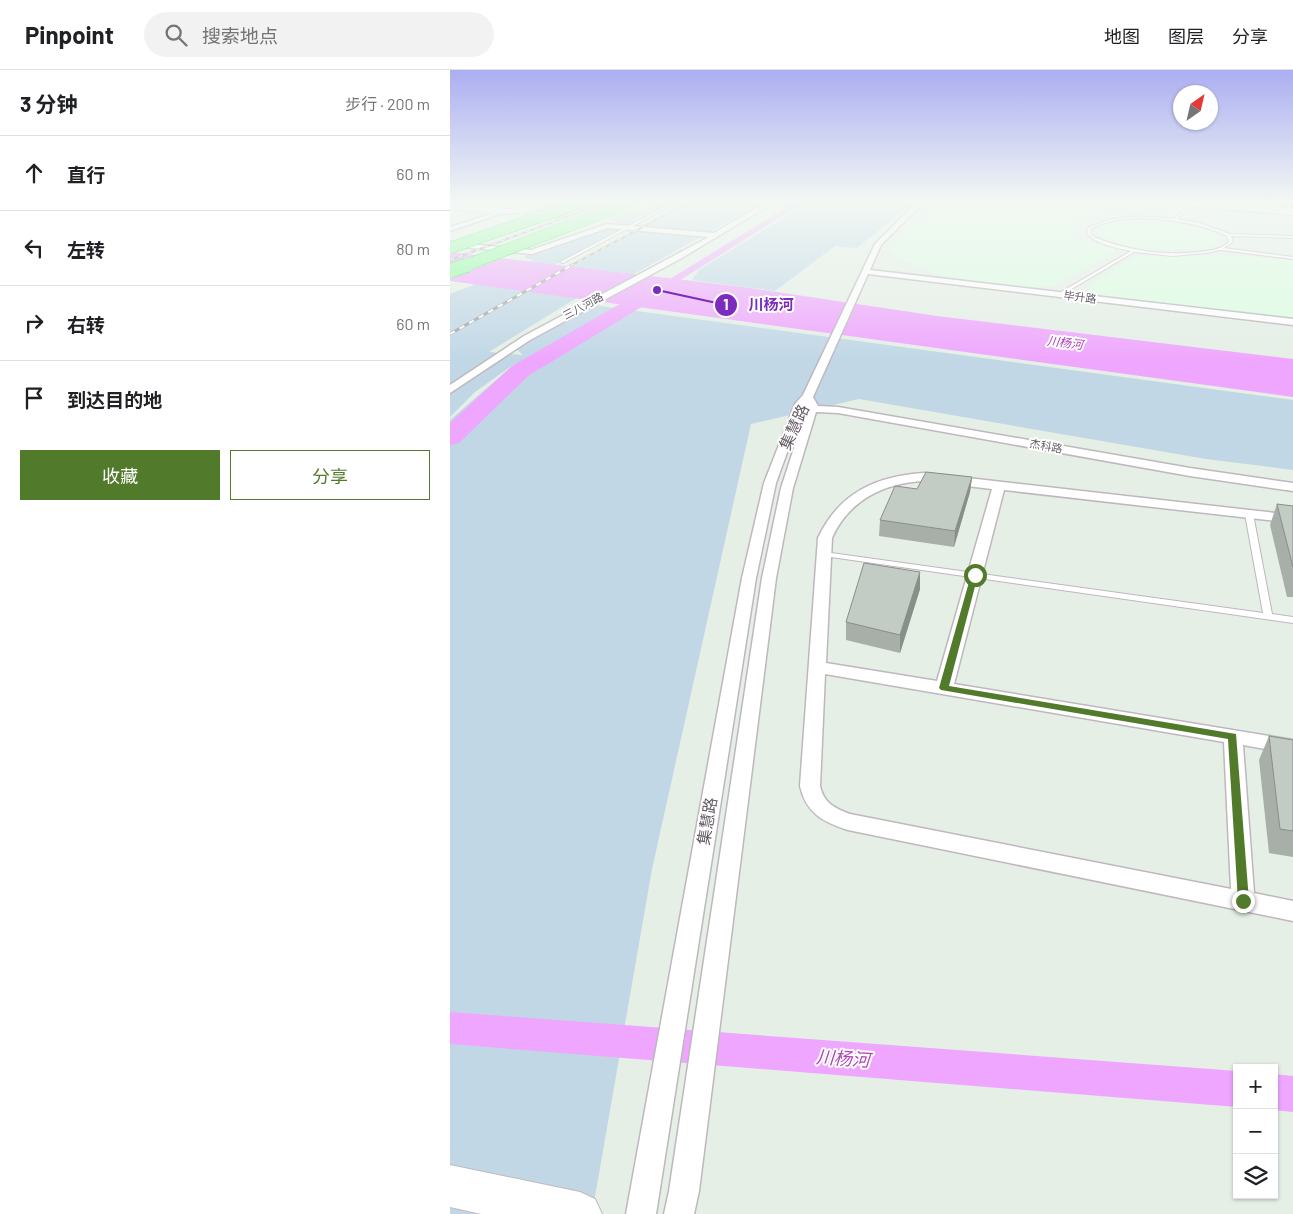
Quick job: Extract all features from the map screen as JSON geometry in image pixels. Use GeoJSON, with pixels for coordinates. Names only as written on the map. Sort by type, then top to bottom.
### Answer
{"type":"FeatureCollection","features":[{"type":"Feature","properties":{"kind":"highway"},"geometry":{"type":"LineString","coordinates":[[450,266],[484,253]]}},
{"type":"Feature","properties":{"kind":"highway"},"geometry":{"type":"LineString","coordinates":[[450,271],[496,253]]}},
{"type":"Feature","properties":{"kind":"main road"},"geometry":{"type":"LineString","coordinates":[[450,276],[508,253]]}},
{"type":"Feature","properties":{"kind":"main road"},"geometry":{"type":"LineString","coordinates":[[450,1186],[580,1214]]}},
{"type":"Feature","properties":{"kind":"street","name":"三八河路"},"geometry":{"type":"LineString","coordinates":[[450,390],[489,361],[585,304],[650,272],[682,253]]}},
{"type":"Feature","properties":{"kind":"street"},"geometry":{"type":"LineString","coordinates":[[806,404],[829,349],[874,253]]}},
{"type":"Feature","properties":{"kind":"street","name":"毕升路"},"geometry":{"type":"LineString","coordinates":[[866,272],[1293,322]]}},
{"type":"Feature","properties":{"kind":"street","name":"杰科路"},"geometry":{"type":"LineString","coordinates":[[806,404],[941,423],[1293,482]]}},
{"type":"Feature","properties":{"kind":"street","name":"杰科路"},"geometry":{"type":"LineString","coordinates":[[806,404],[1190,472],[1293,487]]}},
{"type":"Feature","properties":{"kind":"street","name":"集慧路"},"geometry":{"type":"LineString","coordinates":[[679,1214],[769,578],[806,404]]}},
{"type":"Feature","properties":{"kind":"street","name":"集慧路"},"geometry":{"type":"LineString","coordinates":[[641,1214],[677,995],[750,578],[770,483],[806,404]]}},
{"type":"Feature","properties":{"kind":"street"},"geometry":{"type":"LineString","coordinates":[[1293,519],[924,477],[907,478],[879,486],[851,501],[841,510],[828,528],[825,538],[810,786],[812,797],[819,808],[832,816],[848,822],[1293,911]]}},
{"type":"Feature","properties":{"kind":"street"},"geometry":{"type":"LineString","coordinates":[[944,688],[999,486]]}},
{"type":"Feature","properties":{"kind":"street"},"geometry":{"type":"LineString","coordinates":[[817,667],[1293,747]]}},
{"type":"Feature","properties":{"kind":"street"},"geometry":{"type":"LineString","coordinates":[[1233,737],[1243,901]]}},
{"type":"Feature","properties":{"kind":"lane"},"geometry":{"type":"LineString","coordinates":[[562,262],[578,253]]}},
{"type":"Feature","properties":{"kind":"lane"},"geometry":{"type":"LineString","coordinates":[[1058,295],[1129,253]]}},
{"type":"Feature","properties":{"kind":"lane"},"geometry":{"type":"LineString","coordinates":[[1256,253],[1293,258]]}},
{"type":"Feature","properties":{"kind":"lane"},"geometry":{"type":"LineString","coordinates":[[1249,514],[1268,617]]}},
{"type":"Feature","properties":{"kind":"lane"},"geometry":{"type":"LineString","coordinates":[[824,554],[1293,620]]}},
{"type":"Feature","properties":{"kind":"shaded area"},"geometry":{"type":"Polygon","coordinates":[[[575,253],[554,265],[531,262],[533,260],[524,258],[527,254],[575,253]]]}},
{"type":"Feature","properties":{"kind":"shaded area"},"geometry":{"type":"Polygon","coordinates":[[[597,253],[671,253],[634,274],[572,267],[597,253]]]}},
{"type":"Feature","properties":{"kind":"shaded area"},"geometry":{"type":"Polygon","coordinates":[[[726,253],[825,253],[775,291],[692,280],[699,270],[726,253]]]}},
{"type":"Feature","properties":{"kind":"shaded area"},"geometry":{"type":"Polygon","coordinates":[[[895,253],[1111,253],[1054,285],[1030,288],[971,281],[935,274],[897,257],[895,253]]]}},
{"type":"Feature","properties":{"kind":"shaded area"},"geometry":{"type":"Polygon","coordinates":[[[1225,255],[1293,260],[1293,318],[1102,296],[1086,288],[1137,256],[1225,255]]]}},
{"type":"Feature","properties":{"kind":"shaded area"},"geometry":{"type":"Polygon","coordinates":[[[476,284],[580,296],[489,352],[523,355],[513,346],[585,304],[1293,400],[1293,470],[1206,459],[859,399],[751,424],[652,869],[592,1214],[450,1214],[450,420],[517,362],[475,392],[450,417],[450,294],[476,284]]]}},
{"type":"Feature","properties":{"kind":"water"},"geometry":{"type":"Polygon","coordinates":[[[450,253],[462,253],[743,287],[937,316],[1293,359],[1293,397],[450,281],[450,253]]]}},
{"type":"Feature","properties":{"kind":"building"},"geometry":{"type":"Polygon","coordinates":[[[926,472],[972,477],[955,531],[880,520],[895,486],[917,489],[926,472]]]}},
{"type":"Feature","properties":{"kind":"building"},"geometry":{"type":"Polygon","coordinates":[[[1277,504],[1293,506],[1293,567],[1277,504]]]}},
{"type":"Feature","properties":{"kind":"building"},"geometry":{"type":"Polygon","coordinates":[[[864,563],[920,572],[900,635],[846,622],[864,563]]]}},
{"type":"Feature","properties":{"kind":"building"},"geometry":{"type":"Polygon","coordinates":[[[1269,736],[1293,740],[1293,831],[1280,829],[1269,736]]]}},
{"type":"Feature","properties":{"kind":"waterway"},"geometry":{"type":"LineString","coordinates":[[657,290],[717,253]]}},
{"type":"Feature","properties":{"kind":"waterway"},"geometry":{"type":"LineString","coordinates":[[450,437],[520,371],[657,290]]}},
{"type":"Feature","properties":{"kind":"waterway","name":"川杨河"},"geometry":{"type":"LineString","coordinates":[[450,1028],[1233,1089]]}},
{"type":"Feature","properties":{"kind":"waterway","name":"川杨河"},"geometry":{"type":"LineString","coordinates":[[1278,1092],[1293,1094]]}},
{"type":"Feature","properties":{"kind":"railway"},"geometry":{"type":"LineString","coordinates":[[450,260],[468,253]]}},
{"type":"Feature","properties":{"kind":"railway"},"geometry":{"type":"LineString","coordinates":[[570,266],[594,253]]}},
{"type":"Feature","properties":{"kind":"railway"},"geometry":{"type":"LineString","coordinates":[[450,334],[572,265]]}},
{"type":"Feature","properties":{"kind":"place","name":"川杨河"},"geometry":{"type":"Point","coordinates":[657,290]}},
{"type":"Feature","properties":{"kind":"route"},"geometry":{"type":"LineString","coordinates":[[975,575],[944,688],[1233,737],[1243,901]]}}]}
